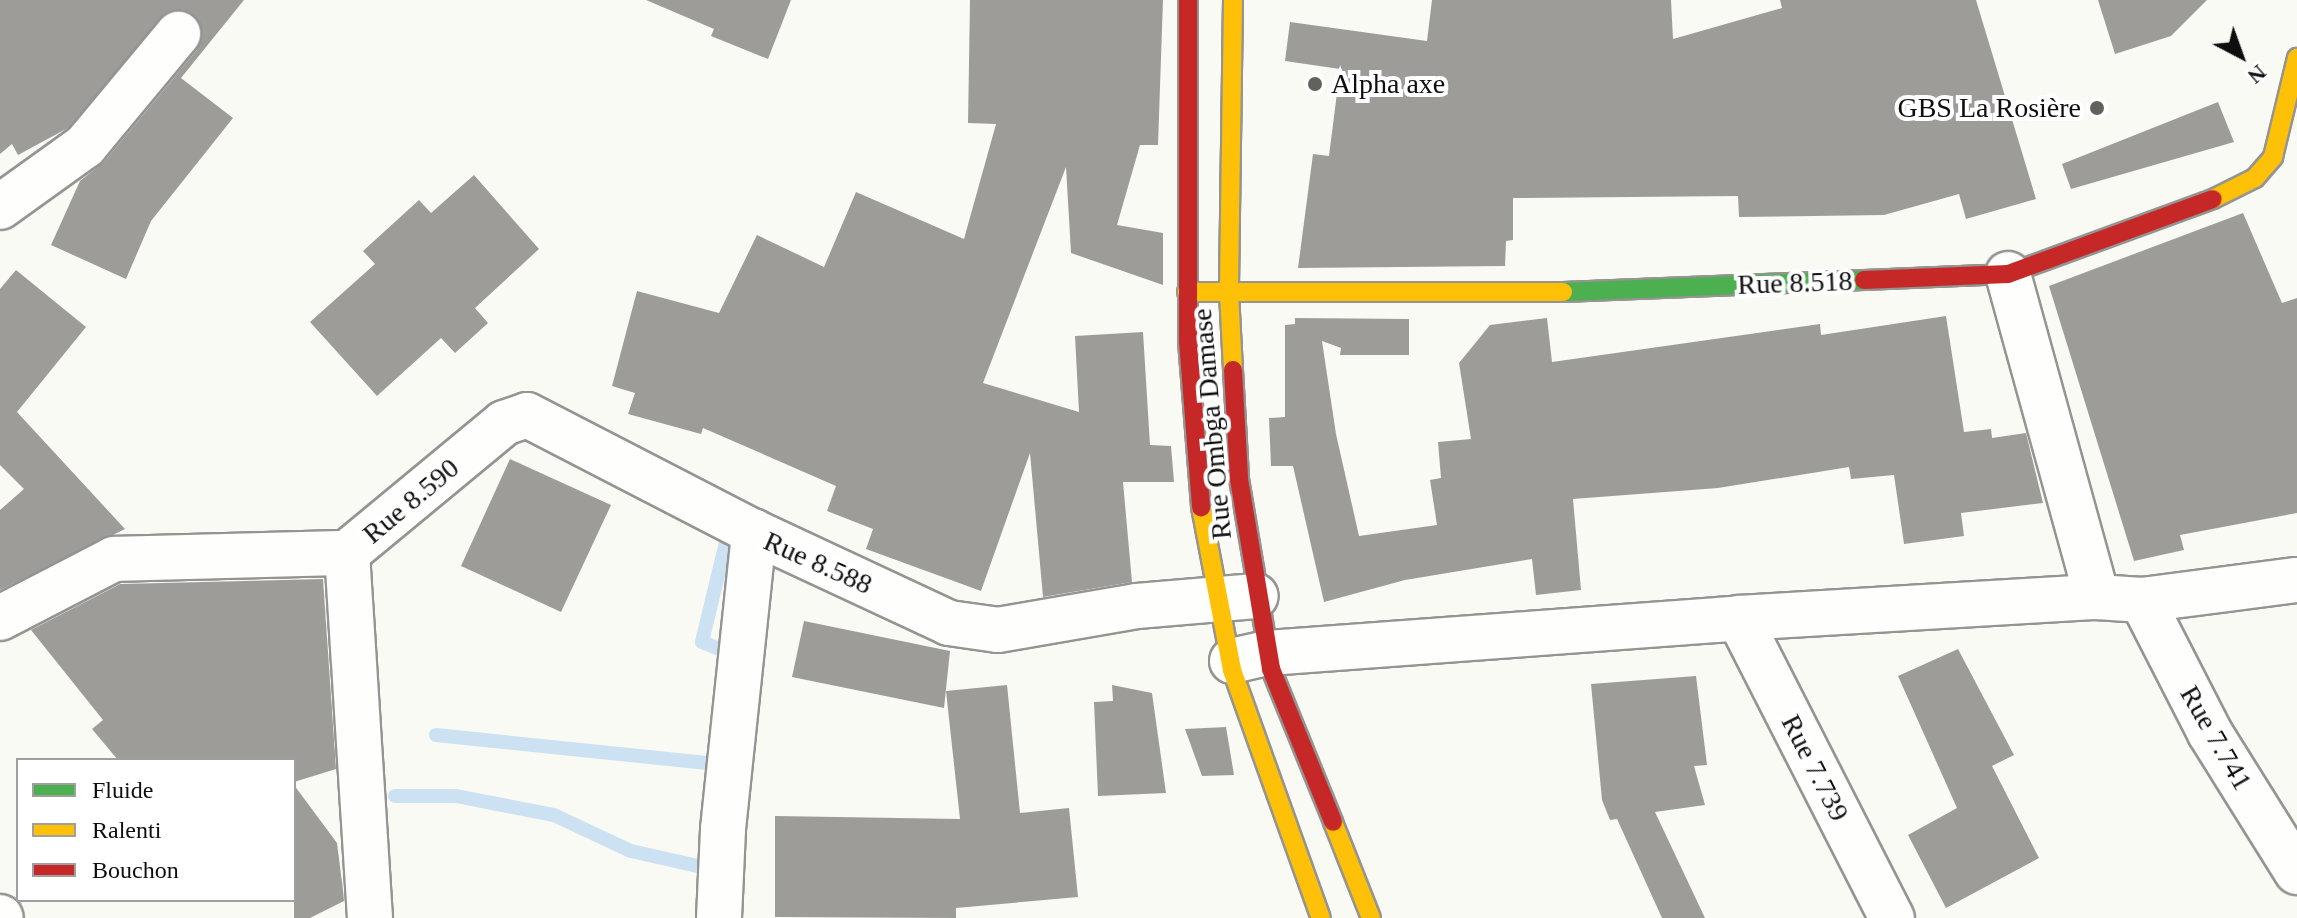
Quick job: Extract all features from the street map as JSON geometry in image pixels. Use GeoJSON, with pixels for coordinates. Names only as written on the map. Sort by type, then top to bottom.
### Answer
{"type":"FeatureCollection","features":[{"type":"Feature","properties":{"kind":"main road","name":"Rue Ombga Damase"},"geometry":{"type":"LineString","coordinates":[[1188,0],[1187,292],[1204,540],[1238,598],[1249,657],[1371,918]]}},
{"type":"Feature","properties":{"kind":"main road","name":"Rue Ombga Damase"},"geometry":{"type":"LineString","coordinates":[[1233,0],[1229,293],[1239,479],[1238,598],[1249,657],[1321,918]]}},
{"type":"Feature","properties":{"kind":"main road","name":"Rue 8.518"},"geometry":{"type":"LineString","coordinates":[[1187,292],[1499,295],[2008,274],[2224,195],[2255,178],[2273,157],[2297,58]]}},
{"type":"Feature","properties":{"kind":"street"},"geometry":{"type":"LineString","coordinates":[[0,207],[85,146],[178,34]]}},
{"type":"Feature","properties":{"kind":"street"},"geometry":{"type":"LineString","coordinates":[[2008,274],[2097,597]]}},
{"type":"Feature","properties":{"kind":"street","name":"Rue 8.590"},"geometry":{"type":"LineString","coordinates":[[370,918],[347,553],[484,438],[527,415],[754,532]]}},
{"type":"Feature","properties":{"kind":"street","name":"Rue 8.588"},"geometry":{"type":"LineString","coordinates":[[719,918],[723,829],[754,532],[949,623],[998,630],[1137,606],[1238,598]]}},
{"type":"Feature","properties":{"kind":"street"},"geometry":{"type":"LineString","coordinates":[[0,618],[114,559],[347,553]]}},
{"type":"Feature","properties":{"kind":"street"},"geometry":{"type":"LineString","coordinates":[[1249,657],[1739,618],[2097,597],[2142,600],[2297,580]]}},
{"type":"Feature","properties":{"kind":"street","name":"Rue 7.741"},"geometry":{"type":"LineString","coordinates":[[2142,600],[2210,733],[2297,872]]}},
{"type":"Feature","properties":{"kind":"street","name":"Rue 7.739"},"geometry":{"type":"LineString","coordinates":[[1739,618],[1892,918]]}},
{"type":"Feature","properties":{"kind":"building"},"geometry":{"type":"Polygon","coordinates":[[[0,0],[244,0],[181,78],[233,118],[151,221],[126,279],[51,245],[80,181],[104,162],[197,50],[201,25],[183,10],[169,11],[68,128],[18,155],[12,144],[0,154],[0,0]]]}},
{"type":"Feature","properties":{"kind":"building"},"geometry":{"type":"Polygon","coordinates":[[[646,0],[791,0],[768,59],[711,36],[714,29],[646,0]]]}},
{"type":"Feature","properties":{"kind":"building"},"geometry":{"type":"Polygon","coordinates":[[[970,0],[1163,0],[1158,145],[1140,145],[1117,225],[1163,233],[1163,285],[1071,253],[1066,167],[983,383],[1079,412],[1075,336],[1143,332],[1150,445],[1171,446],[1174,482],[1123,482],[1132,582],[1043,597],[1030,453],[981,591],[866,549],[873,529],[827,511],[836,486],[703,428],[701,434],[628,414],[635,393],[612,386],[637,291],[719,313],[757,235],[824,267],[856,192],[964,239],[996,124],[968,123],[970,0]]]}},
{"type":"Feature","properties":{"kind":"building"},"geometry":{"type":"Polygon","coordinates":[[[1432,0],[1671,0],[1673,39],[1782,8],[1780,0],[1976,0],[2036,199],[1966,219],[1959,194],[1884,215],[1739,217],[1738,196],[1513,198],[1513,240],[1506,241],[1505,266],[1298,268],[1313,154],[1329,156],[1340,69],[1285,61],[1290,22],[1427,41],[1432,0]]]}},
{"type":"Feature","properties":{"kind":"building"},"geometry":{"type":"Polygon","coordinates":[[[2098,0],[2207,0],[2171,36],[2115,54],[2098,0]]]}},
{"type":"Feature","properties":{"kind":"building"},"geometry":{"type":"Polygon","coordinates":[[[2218,102],[2234,142],[2071,189],[2062,164],[2218,102]]]}},
{"type":"Feature","properties":{"kind":"building"},"geometry":{"type":"Polygon","coordinates":[[[474,175],[539,249],[475,308],[488,323],[455,353],[441,338],[377,396],[310,322],[375,264],[363,251],[419,200],[431,213],[474,175]]]}},
{"type":"Feature","properties":{"kind":"building"},"geometry":{"type":"Polygon","coordinates":[[[2243,213],[2282,303],[2297,298],[2297,513],[2180,535],[2184,550],[2134,561],[2049,286],[2243,213]]]}},
{"type":"Feature","properties":{"kind":"building"},"geometry":{"type":"Polygon","coordinates":[[[16,270],[86,327],[17,412],[125,529],[0,590],[0,510],[24,489],[0,465],[0,289],[16,270]]]}},
{"type":"Feature","properties":{"kind":"building"},"geometry":{"type":"Polygon","coordinates":[[[1946,316],[1964,432],[1991,429],[1992,438],[2026,433],[2043,503],[1961,513],[1964,536],[1904,544],[1894,475],[1851,479],[1849,467],[1718,488],[1573,499],[1581,590],[1536,595],[1532,559],[1405,580],[1324,602],[1293,466],[1271,466],[1269,418],[1285,417],[1285,325],[1295,324],[1295,318],[1409,319],[1409,355],[1340,355],[1341,348],[1322,341],[1336,434],[1359,536],[1437,525],[1430,480],[1441,478],[1438,442],[1471,439],[1459,363],[1490,325],[1547,318],[1552,362],[1820,324],[1821,335],[1946,316]]]}},
{"type":"Feature","properties":{"kind":"building"},"geometry":{"type":"Polygon","coordinates":[[[510,459],[611,505],[561,612],[461,566],[510,459]]]}},
{"type":"Feature","properties":{"kind":"building"},"geometry":{"type":"Polygon","coordinates":[[[323,579],[336,769],[296,781],[296,758],[116,758],[92,729],[103,720],[31,630],[120,584],[323,579]]]}},
{"type":"Feature","properties":{"kind":"building"},"geometry":{"type":"Polygon","coordinates":[[[804,621],[950,651],[944,708],[792,677],[804,621]]]}},
{"type":"Feature","properties":{"kind":"building"},"geometry":{"type":"Polygon","coordinates":[[[1958,649],[2014,755],[1992,766],[2039,858],[1946,908],[1908,835],[1957,808],[1898,676],[1958,649]]]}},
{"type":"Feature","properties":{"kind":"building"},"geometry":{"type":"Polygon","coordinates":[[[1696,676],[1707,765],[1694,766],[1705,805],[1655,812],[1705,918],[1662,918],[1617,819],[1610,820],[1602,800],[1591,684],[1696,676]]]}},
{"type":"Feature","properties":{"kind":"building"},"geometry":{"type":"Polygon","coordinates":[[[1007,685],[1020,813],[1069,808],[1078,897],[956,908],[956,918],[775,917],[775,816],[960,819],[946,691],[1007,685]]]}},
{"type":"Feature","properties":{"kind":"building"},"geometry":{"type":"Polygon","coordinates":[[[1112,685],[1152,693],[1166,793],[1098,796],[1094,702],[1113,701],[1112,685]]]}},
{"type":"Feature","properties":{"kind":"building"},"geometry":{"type":"Polygon","coordinates":[[[1226,727],[1234,775],[1202,776],[1185,729],[1226,727]]]}},
{"type":"Feature","properties":{"kind":"building"},"geometry":{"type":"Polygon","coordinates":[[[296,788],[337,843],[344,901],[310,918],[294,918],[296,788]]]}},
{"type":"Feature","properties":{"kind":"waterway"},"geometry":{"type":"LineString","coordinates":[[729,530],[702,642],[736,656]]}},
{"type":"Feature","properties":{"kind":"waterway"},"geometry":{"type":"LineString","coordinates":[[436,735],[726,765]]}},
{"type":"Feature","properties":{"kind":"waterway"},"geometry":{"type":"LineString","coordinates":[[395,796],[456,796],[554,815],[631,851],[715,870]]}},
{"type":"Feature","properties":{"kind":"traffic: fast"},"geometry":{"type":"LineString","coordinates":[[1563,292],[1864,280]]}},
{"type":"Feature","properties":{"kind":"traffic: slow"},"geometry":{"type":"LineString","coordinates":[[1233,0],[1229,293],[1233,370]]}},
{"type":"Feature","properties":{"kind":"traffic: slow"},"geometry":{"type":"LineString","coordinates":[[2213,199],[2255,178],[2273,157],[2297,58]]}},
{"type":"Feature","properties":{"kind":"traffic: slow"},"geometry":{"type":"LineString","coordinates":[[1187,292],[1563,292]]}},
{"type":"Feature","properties":{"kind":"traffic: slow"},"geometry":{"type":"LineString","coordinates":[[1201,507],[1232,670],[1321,918]]}},
{"type":"Feature","properties":{"kind":"traffic: slow"},"geometry":{"type":"LineString","coordinates":[[1333,822],[1371,918]]}},
{"type":"Feature","properties":{"kind":"traffic: jam"},"geometry":{"type":"LineString","coordinates":[[1188,0],[1188,341],[1201,507]]}},
{"type":"Feature","properties":{"kind":"traffic: jam"},"geometry":{"type":"LineString","coordinates":[[1864,280],[2008,274],[2213,199]]}},
{"type":"Feature","properties":{"kind":"traffic: jam"},"geometry":{"type":"LineString","coordinates":[[1233,370],[1239,479],[1271,669],[1333,822]]}},
{"type":"Feature","properties":{"kind":"place","name":"Alpha axe"},"geometry":{"type":"Point","coordinates":[1315,84]}},
{"type":"Feature","properties":{"kind":"place","name":"GBS La Rosière"},"geometry":{"type":"Point","coordinates":[2097,108]}}]}
